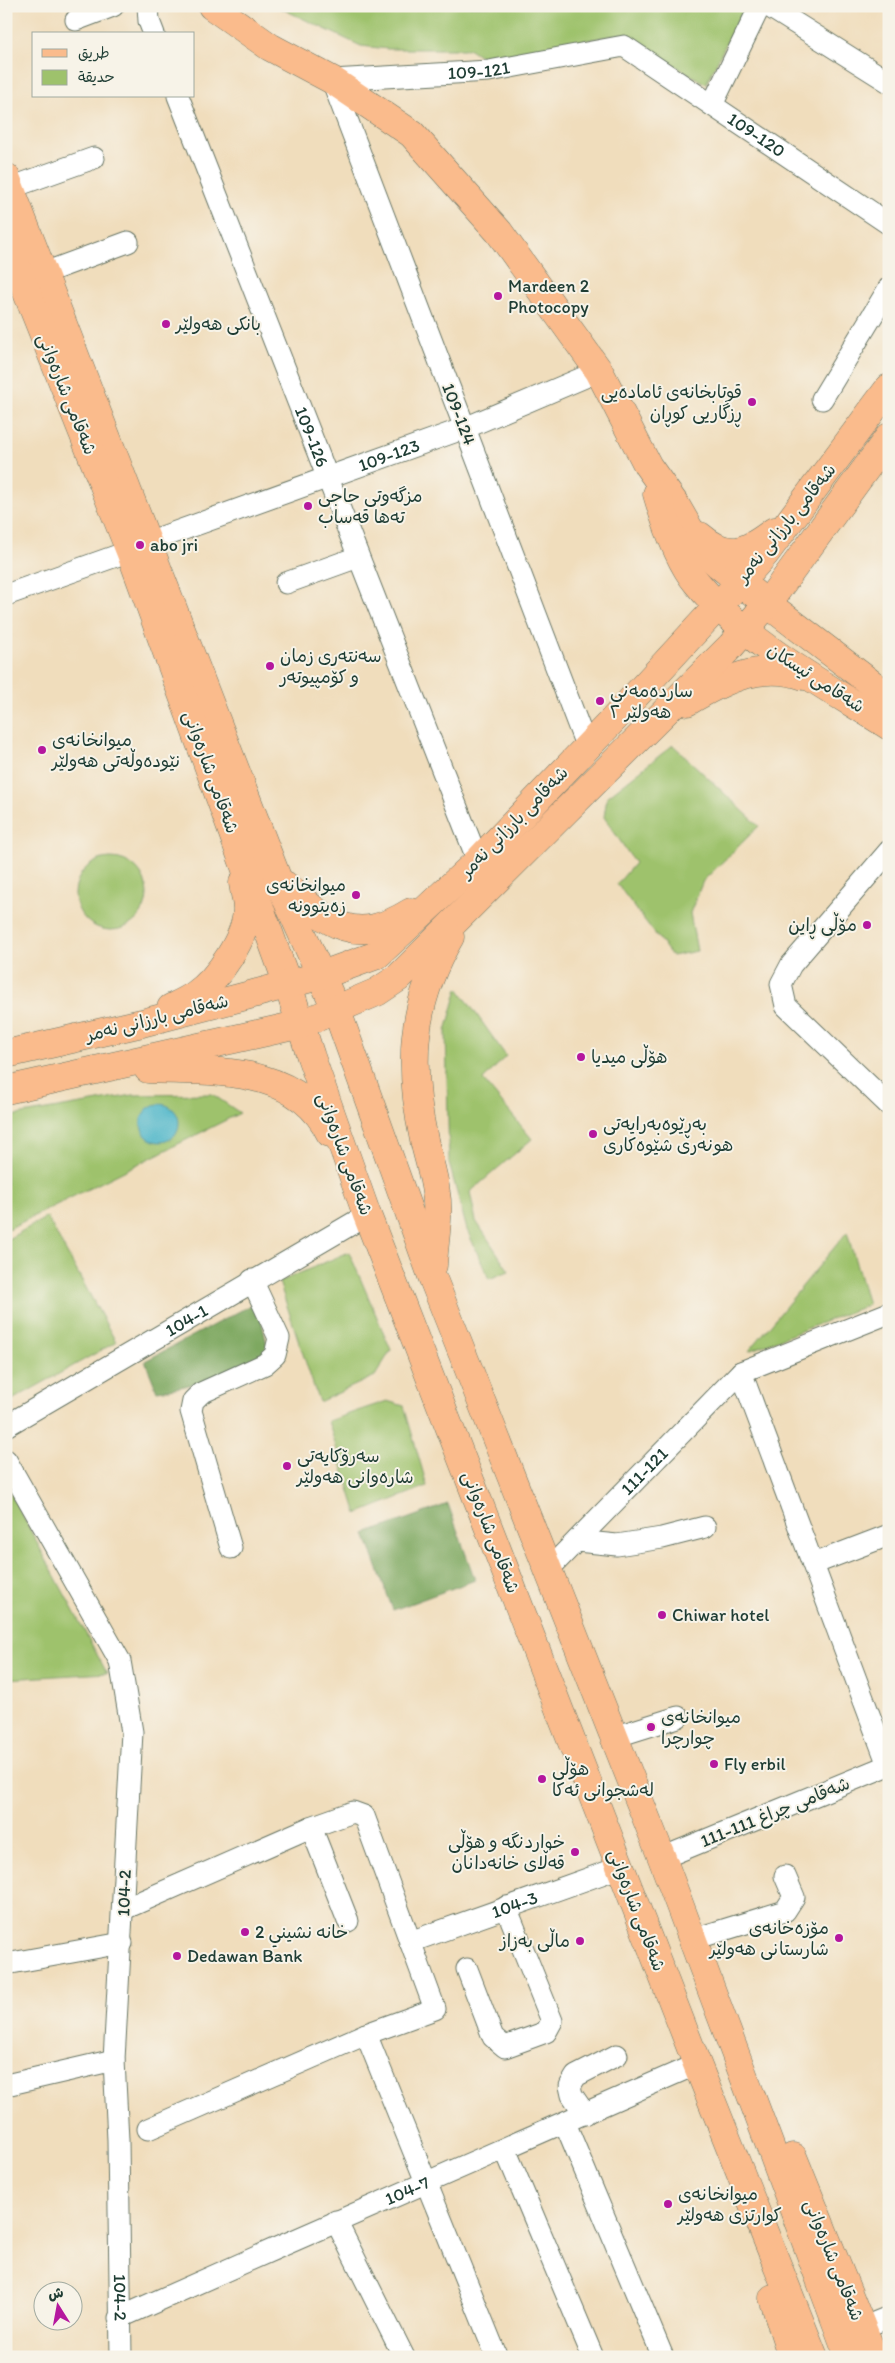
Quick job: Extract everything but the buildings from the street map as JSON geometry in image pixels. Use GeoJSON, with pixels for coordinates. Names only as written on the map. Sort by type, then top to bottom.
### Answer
{"type":"FeatureCollection","features":[{"type":"Feature","properties":{"kind":"main road"},"geometry":{"type":"LineString","coordinates":[[212,6],[270,46],[332,80],[412,134],[499,232],[599,371],[648,466],[668,530],[683,558],[693,584],[696,605],[687,639]]}},
{"type":"Feature","properties":{"kind":"main road","name":"شەقامی شارەوانی"},"geometry":{"type":"LineString","coordinates":[[8,182],[44,273],[139,547],[238,849],[302,1024],[311,1056],[363,1204],[697,2064],[715,2126],[796,2356]]}},
{"type":"Feature","properties":{"kind":"main road","name":"شەقامی شارەوانی"},"geometry":{"type":"LineString","coordinates":[[6,240],[139,547],[278,880],[337,1011],[433,1279],[662,1858],[692,1943],[849,2357]]}},
{"type":"Feature","properties":{"kind":"main road","name":"شەقامی بارزانی نەمر"},"geometry":{"type":"LineString","coordinates":[[6,1090],[112,1068],[302,1024],[337,1011],[378,992],[398,978],[745,630],[765,554],[889,388]]}},
{"type":"Feature","properties":{"kind":"main road","name":"شەقامی بارزانی نەمر"},"geometry":{"type":"LineString","coordinates":[[6,1054],[142,1023],[288,985],[377,955],[478,861],[587,748],[719,605],[754,593],[813,541],[889,437]]}},
{"type":"Feature","properties":{"kind":"main road","name":"شەقامی ئیسکان"},"geometry":{"type":"LineString","coordinates":[[648,466],[705,551],[754,593],[889,697]]}},
{"type":"Feature","properties":{"kind":"main road"},"geometry":{"type":"LineString","coordinates":[[688,526],[718,548],[731,553],[758,544],[776,530],[804,502]]}},
{"type":"Feature","properties":{"kind":"main road"},"geometry":{"type":"LineString","coordinates":[[813,541],[800,580],[796,600],[797,611],[808,630],[842,660]]}},
{"type":"Feature","properties":{"kind":"main road","name":"شەقامی ئیسکان"},"geometry":{"type":"LineString","coordinates":[[683,558],[697,583],[745,630],[818,681],[889,726]]}},
{"type":"Feature","properties":{"kind":"main road"},"geometry":{"type":"LineString","coordinates":[[652,724],[731,678],[763,670],[790,671],[818,681]]}},
{"type":"Feature","properties":{"kind":"main road"},"geometry":{"type":"LineString","coordinates":[[142,1023],[195,995],[215,976],[230,956],[242,934],[247,911],[238,849]]}},
{"type":"Feature","properties":{"kind":"main road"},"geometry":{"type":"LineString","coordinates":[[278,880],[332,922],[357,930],[380,928],[402,918],[443,894]]}},
{"type":"Feature","properties":{"kind":"main road"},"geometry":{"type":"LineString","coordinates":[[433,1279],[437,1194],[416,1097],[414,1064],[416,1030],[421,1000],[428,980],[466,909]]}},
{"type":"Feature","properties":{"kind":"main road"},"geometry":{"type":"LineString","coordinates":[[112,1068],[234,1072],[264,1078],[283,1087],[323,1118],[363,1204]]}},
{"type":"Feature","properties":{"kind":"main road","name":"شەقامی شارەوانی"},"geometry":{"type":"LineString","coordinates":[[692,1943],[763,2083],[874,2357]]}},
{"type":"Feature","properties":{"kind":"street"},"geometry":{"type":"LineString","coordinates":[[76,20],[113,6]]}},
{"type":"Feature","properties":{"kind":"street"},"geometry":{"type":"LineString","coordinates":[[148,6],[148,21],[153,32]]}},
{"type":"Feature","properties":{"kind":"street"},"geometry":{"type":"LineString","coordinates":[[712,105],[760,6]]}},
{"type":"Feature","properties":{"kind":"street"},"geometry":{"type":"LineString","coordinates":[[768,6],[889,82]]}},
{"type":"Feature","properties":{"kind":"street","name":"109-121"},"geometry":{"type":"LineString","coordinates":[[332,80],[489,72],[624,46]]}},
{"type":"Feature","properties":{"kind":"street","name":"109-120"},"geometry":{"type":"LineString","coordinates":[[624,46],[889,224]]}},
{"type":"Feature","properties":{"kind":"street","name":"109-124"},"geometry":{"type":"LineString","coordinates":[[332,80],[587,748]]}},
{"type":"Feature","properties":{"kind":"street","name":"109-126"},"geometry":{"type":"LineString","coordinates":[[179,98],[478,861]]}},
{"type":"Feature","properties":{"kind":"street"},"geometry":{"type":"LineString","coordinates":[[8,182],[94,158]]}},
{"type":"Feature","properties":{"kind":"street"},"geometry":{"type":"LineString","coordinates":[[44,273],[128,242]]}},
{"type":"Feature","properties":{"kind":"street"},"geometry":{"type":"LineString","coordinates":[[822,399],[889,288]]}},
{"type":"Feature","properties":{"kind":"street","name":"109-123"},"geometry":{"type":"LineString","coordinates":[[6,595],[327,476],[465,428],[599,371]]}},
{"type":"Feature","properties":{"kind":"street"},"geometry":{"type":"LineString","coordinates":[[286,584],[358,557]]}},
{"type":"Feature","properties":{"kind":"street"},"geometry":{"type":"LineString","coordinates":[[889,851],[791,966],[782,984],[786,1006],[889,1105]]}},
{"type":"Feature","properties":{"kind":"street","name":"104-1"},"geometry":{"type":"LineString","coordinates":[[6,1426],[252,1280],[363,1204]]}},
{"type":"Feature","properties":{"kind":"street"},"geometry":{"type":"LineString","coordinates":[[231,1548],[191,1411],[192,1401],[201,1393],[265,1364],[275,1355],[279,1338],[252,1280]]}},
{"type":"Feature","properties":{"kind":"street"},"geometry":{"type":"LineString","coordinates":[[888,1765],[741,1372],[889,1313]]}},
{"type":"Feature","properties":{"kind":"street","name":"111-121"},"geometry":{"type":"LineString","coordinates":[[548,1570],[741,1372]]}},
{"type":"Feature","properties":{"kind":"street","name":"104-2"},"geometry":{"type":"LineString","coordinates":[[6,1460],[120,1661],[132,1732],[124,1909],[114,2060],[118,2140],[121,2357]]}},
{"type":"Feature","properties":{"kind":"street"},"geometry":{"type":"LineString","coordinates":[[577,1541],[617,1545],[662,1538],[705,1527]]}},
{"type":"Feature","properties":{"kind":"street"},"geometry":{"type":"LineString","coordinates":[[813,1564],[889,1535]]}},
{"type":"Feature","properties":{"kind":"street"},"geometry":{"type":"LineString","coordinates":[[614,1737],[678,1717]]}},
{"type":"Feature","properties":{"kind":"street","name":"شەقامی چراغ 111-111"},"geometry":{"type":"LineString","coordinates":[[662,1858],[888,1765]]}},
{"type":"Feature","properties":{"kind":"street"},"geometry":{"type":"LineString","coordinates":[[124,1909],[311,1827],[353,1812],[364,1816],[435,2009],[366,2034],[148,2129]]}},
{"type":"Feature","properties":{"kind":"street"},"geometry":{"type":"LineString","coordinates":[[311,1827],[348,1921]]}},
{"type":"Feature","properties":{"kind":"street","name":"104-3"},"geometry":{"type":"LineString","coordinates":[[410,1942],[621,1867]]}},
{"type":"Feature","properties":{"kind":"street"},"geometry":{"type":"LineString","coordinates":[[692,1943],[785,1911],[794,1896],[785,1876]]}},
{"type":"Feature","properties":{"kind":"street"},"geometry":{"type":"LineString","coordinates":[[467,1969],[493,2037],[500,2044],[505,2047],[546,2032],[550,2028],[552,2022],[506,1907]]}},
{"type":"Feature","properties":{"kind":"street"},"geometry":{"type":"LineString","coordinates":[[6,1964],[122,1943]]}},
{"type":"Feature","properties":{"kind":"street"},"geometry":{"type":"LineString","coordinates":[[366,2034],[498,2357]]}},
{"type":"Feature","properties":{"kind":"street"},"geometry":{"type":"LineString","coordinates":[[586,2114],[572,2095],[570,2086],[576,2076],[616,2055]]}},
{"type":"Feature","properties":{"kind":"street"},"geometry":{"type":"LineString","coordinates":[[6,2085],[114,2060]]}},
{"type":"Feature","properties":{"kind":"street","name":"104-7"},"geometry":{"type":"LineString","coordinates":[[119,2318],[336,2221],[586,2114],[697,2064]]}},
{"type":"Feature","properties":{"kind":"street"},"geometry":{"type":"LineString","coordinates":[[565,2123],[663,2357]]}},
{"type":"Feature","properties":{"kind":"street"},"geometry":{"type":"LineString","coordinates":[[505,2149],[593,2357]]}},
{"type":"Feature","properties":{"kind":"street"},"geometry":{"type":"LineString","coordinates":[[336,2221],[404,2357]]}},
{"type":"Feature","properties":{"kind":"street"},"geometry":{"type":"LineString","coordinates":[[862,2328],[889,2317]]}},
{"type":"Feature","properties":{"kind":"green space"},"geometry":{"type":"Polygon","coordinates":[[[276,6],[745,6],[706,84],[621,34],[485,59],[470,49],[388,49],[361,46],[276,6]]]}},
{"type":"Feature","properties":{"kind":"green space"},"geometry":{"type":"Polygon","coordinates":[[[673,745],[759,826],[703,881],[690,913],[697,951],[672,956],[617,884],[635,863],[604,817],[607,797],[673,745]]]}},
{"type":"Feature","properties":{"kind":"green space"},"geometry":{"type":"Polygon","coordinates":[[[111,858],[131,864],[141,874],[147,894],[141,914],[131,924],[111,930],[91,924],[81,914],[75,894],[81,874],[91,864],[111,858]]]}},
{"type":"Feature","properties":{"kind":"green space"},"geometry":{"type":"Polygon","coordinates":[[[458,988],[506,1056],[483,1080],[532,1139],[470,1192],[476,1221],[509,1271],[489,1279],[467,1230],[449,1163],[446,1031],[458,988]]]}},
{"type":"Feature","properties":{"kind":"green space"},"geometry":{"type":"Polygon","coordinates":[[[212,1094],[240,1113],[6,1230],[6,1117],[133,1095],[212,1094]]]}},
{"type":"Feature","properties":{"kind":"green space"},"geometry":{"type":"Polygon","coordinates":[[[47,1217],[116,1342],[12,1400],[6,1394],[6,1240],[47,1217]]]}},
{"type":"Feature","properties":{"kind":"green space"},"geometry":{"type":"Polygon","coordinates":[[[847,1232],[868,1305],[749,1351],[847,1232]]]}},
{"type":"Feature","properties":{"kind":"green space"},"geometry":{"type":"Polygon","coordinates":[[[349,1252],[391,1350],[375,1376],[319,1402],[279,1282],[349,1252]]]}},
{"type":"Feature","properties":{"kind":"green space"},"geometry":{"type":"Polygon","coordinates":[[[257,1302],[268,1349],[229,1372],[186,1386],[157,1391],[145,1361],[257,1302]]]}},
{"type":"Feature","properties":{"kind":"green space"},"geometry":{"type":"Polygon","coordinates":[[[387,1401],[404,1406],[427,1486],[357,1514],[328,1421],[387,1401]]]}},
{"type":"Feature","properties":{"kind":"green space"},"geometry":{"type":"Polygon","coordinates":[[[6,1485],[107,1673],[6,1679],[6,1485]]]}},
{"type":"Feature","properties":{"kind":"green space"},"geometry":{"type":"Polygon","coordinates":[[[448,1504],[475,1580],[393,1610],[365,1534],[448,1504]]]}},
{"type":"Feature","properties":{"kind":"water"},"geometry":{"type":"Polygon","coordinates":[[[160,1104],[173,1110],[179,1123],[173,1136],[160,1142],[147,1136],[141,1123],[147,1110],[160,1104]]]}},
{"type":"Feature","properties":{"kind":"place","name":"Mardeen 2 Photocopy"},"geometry":{"type":"Point","coordinates":[498,296]}},
{"type":"Feature","properties":{"kind":"place","name":"بانکی هەولێر"},"geometry":{"type":"Point","coordinates":[166,324]}},
{"type":"Feature","properties":{"kind":"place","name":"قوتابخانەی ئامادەیی ڕزگاریی کوڕان"},"geometry":{"type":"Point","coordinates":[752,402]}},
{"type":"Feature","properties":{"kind":"place","name":"مزگەوتی حاجی تەها قەساب"},"geometry":{"type":"Point","coordinates":[308,506]}},
{"type":"Feature","properties":{"kind":"place","name":"abo jri"},"geometry":{"type":"Point","coordinates":[140,545]}},
{"type":"Feature","properties":{"kind":"place","name":"سەنتەری زمان و کۆمپیوتەر"},"geometry":{"type":"Point","coordinates":[270,666]}},
{"type":"Feature","properties":{"kind":"place","name":"ساردەمەنی هەولێر ٢"},"geometry":{"type":"Point","coordinates":[600,701]}},
{"type":"Feature","properties":{"kind":"place","name":"میوانخانەی نێودەوڵەتی هەولێر"},"geometry":{"type":"Point","coordinates":[42,750]}},
{"type":"Feature","properties":{"kind":"place","name":"میوانخانەی زەیتوونە"},"geometry":{"type":"Point","coordinates":[356,895]}},
{"type":"Feature","properties":{"kind":"place","name":"مۆڵی ڕاین"},"geometry":{"type":"Point","coordinates":[867,925]}},
{"type":"Feature","properties":{"kind":"place","name":"هۆڵی میدیا"},"geometry":{"type":"Point","coordinates":[581,1057]}},
{"type":"Feature","properties":{"kind":"place","name":"بەڕێوەبەرایەتی هونەری شێوەکاری"},"geometry":{"type":"Point","coordinates":[593,1134]}},
{"type":"Feature","properties":{"kind":"place","name":"سەرۆکایەتی شارەوانی هەولێر"},"geometry":{"type":"Point","coordinates":[287,1466]}},
{"type":"Feature","properties":{"kind":"place","name":"Chiwar hotel"},"geometry":{"type":"Point","coordinates":[662,1615]}},
{"type":"Feature","properties":{"kind":"place","name":"میوانخانەی چوارچرا"},"geometry":{"type":"Point","coordinates":[651,1727]}},
{"type":"Feature","properties":{"kind":"place","name":"Fly erbil"},"geometry":{"type":"Point","coordinates":[714,1764]}},
{"type":"Feature","properties":{"kind":"place","name":"هۆڵی لەشجوانی ئەکا"},"geometry":{"type":"Point","coordinates":[542,1779]}},
{"type":"Feature","properties":{"kind":"place","name":"خواردنگە و هۆڵی قەڵای خانەدانان"},"geometry":{"type":"Point","coordinates":[575,1852]}},
{"type":"Feature","properties":{"kind":"place","name":"خانه نشيني 2"},"geometry":{"type":"Point","coordinates":[245,1932]}},
{"type":"Feature","properties":{"kind":"place","name":"مۆزەخانەی شارستانی هەولێر"},"geometry":{"type":"Point","coordinates":[839,1938]}},
{"type":"Feature","properties":{"kind":"place","name":"ماڵی بەزاز"},"geometry":{"type":"Point","coordinates":[580,1941]}},
{"type":"Feature","properties":{"kind":"place","name":"Dedawan Bank"},"geometry":{"type":"Point","coordinates":[177,1956]}},
{"type":"Feature","properties":{"kind":"place","name":"میوانخانەی کوارتزی هەولێر"},"geometry":{"type":"Point","coordinates":[668,2204]}}]}
